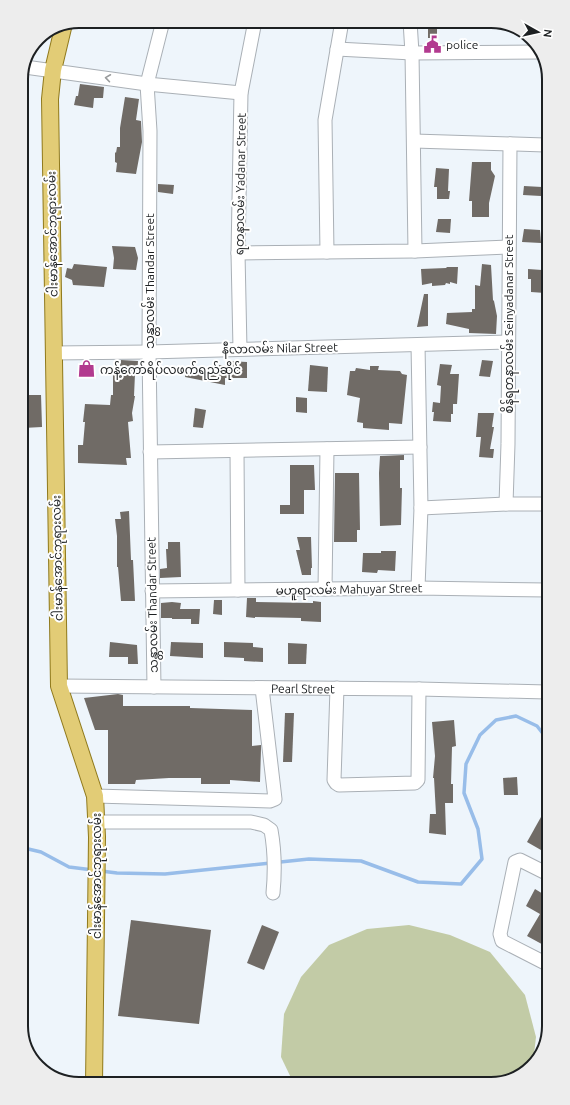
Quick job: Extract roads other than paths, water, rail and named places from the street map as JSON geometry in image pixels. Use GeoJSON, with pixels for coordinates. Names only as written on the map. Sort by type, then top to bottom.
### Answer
{"type":"FeatureCollection","features":[{"type":"Feature","properties":{"kind":"main road","name":"ငါးမာန်အောင်ဘုရားလမ်း"},"geometry":{"type":"LineString","coordinates":[[62,31],[53,70],[50,99],[59,686],[95,796],[94,1077]]}},
{"type":"Feature","properties":{"kind":"street","name":"သန္တာလမ်း Thandar Street"},"geometry":{"type":"LineString","coordinates":[[154,687],[149,352],[150,126],[147,84],[161,28]]}},
{"type":"Feature","properties":{"kind":"street","name":"ရတနာလမ်း Yadanar Street"},"geometry":{"type":"LineString","coordinates":[[240,349],[238,253],[241,93],[255,28]]}},
{"type":"Feature","properties":{"kind":"street"},"geometry":{"type":"LineString","coordinates":[[327,252],[325,120],[341,28]]}},
{"type":"Feature","properties":{"kind":"street"},"geometry":{"type":"LineString","coordinates":[[410,28],[414,141],[415,251]]}},
{"type":"Feature","properties":{"kind":"street"},"geometry":{"type":"LineString","coordinates":[[337,49],[412,53],[534,52]]}},
{"type":"Feature","properties":{"kind":"street"},"geometry":{"type":"LineString","coordinates":[[30,68],[147,84],[241,93]]}},
{"type":"Feature","properties":{"kind":"street"},"geometry":{"type":"LineString","coordinates":[[414,141],[542,144]]}},
{"type":"Feature","properties":{"kind":"street","name":"စိန်ရတနာလမ်း Seinyadanar Street"},"geometry":{"type":"LineString","coordinates":[[506,504],[508,444],[508,247],[510,144]]}},
{"type":"Feature","properties":{"kind":"street"},"geometry":{"type":"LineString","coordinates":[[238,253],[415,251],[508,247]]}},
{"type":"Feature","properties":{"kind":"street","name":"နီလာလမ်း Nilar Street"},"geometry":{"type":"LineString","coordinates":[[53,352],[149,352],[508,342]]}},
{"type":"Feature","properties":{"kind":"street"},"geometry":{"type":"LineString","coordinates":[[418,345],[421,508],[418,588]]}},
{"type":"Feature","properties":{"kind":"street"},"geometry":{"type":"LineString","coordinates":[[150,452],[420,447]]}},
{"type":"Feature","properties":{"kind":"street"},"geometry":{"type":"LineString","coordinates":[[325,589],[327,449]]}},
{"type":"Feature","properties":{"kind":"street"},"geometry":{"type":"LineString","coordinates":[[237,451],[238,590]]}},
{"type":"Feature","properties":{"kind":"street"},"geometry":{"type":"LineString","coordinates":[[421,508],[542,504]]}},
{"type":"Feature","properties":{"kind":"street","name":"မဟူရာလမ်း Mahuyar Street"},"geometry":{"type":"LineString","coordinates":[[152,591],[418,588],[542,590]]}},
{"type":"Feature","properties":{"kind":"street","name":"Pearl Street"},"geometry":{"type":"LineString","coordinates":[[59,686],[337,688],[542,692]]}},
{"type":"Feature","properties":{"kind":"street"},"geometry":{"type":"LineString","coordinates":[[95,796],[270,801],[275,799],[262,688]]}},
{"type":"Feature","properties":{"kind":"street"},"geometry":{"type":"LineString","coordinates":[[337,688],[334,780],[339,784],[411,784],[418,780],[419,689]]}},
{"type":"Feature","properties":{"kind":"street"},"geometry":{"type":"LineString","coordinates":[[96,822],[251,822],[264,825],[271,830],[274,856],[273,893]]}},
{"type":"Feature","properties":{"kind":"street"},"geometry":{"type":"LineString","coordinates":[[542,871],[520,860],[515,862],[500,934],[502,941],[542,961]]}},
{"type":"Feature","properties":{"kind":"waterway"},"geometry":{"type":"LineString","coordinates":[[101,871],[117,873],[165,874],[309,859],[361,861],[418,882],[461,884],[482,859],[478,829],[464,793],[466,764],[480,735],[496,720],[516,716],[537,726],[542,732]]}},
{"type":"Feature","properties":{"kind":"waterway"},"geometry":{"type":"LineString","coordinates":[[28,849],[41,852],[69,867],[93,870]]}},
{"type":"Feature","properties":{"kind":"place","name":"police"},"geometry":{"type":"Point","coordinates":[433,44]}},
{"type":"Feature","properties":{"kind":"place","name":"ကန့်ကော်ရိပ်လဖက်ရည်ဆိုင်"},"geometry":{"type":"Point","coordinates":[87,369]}}]}
